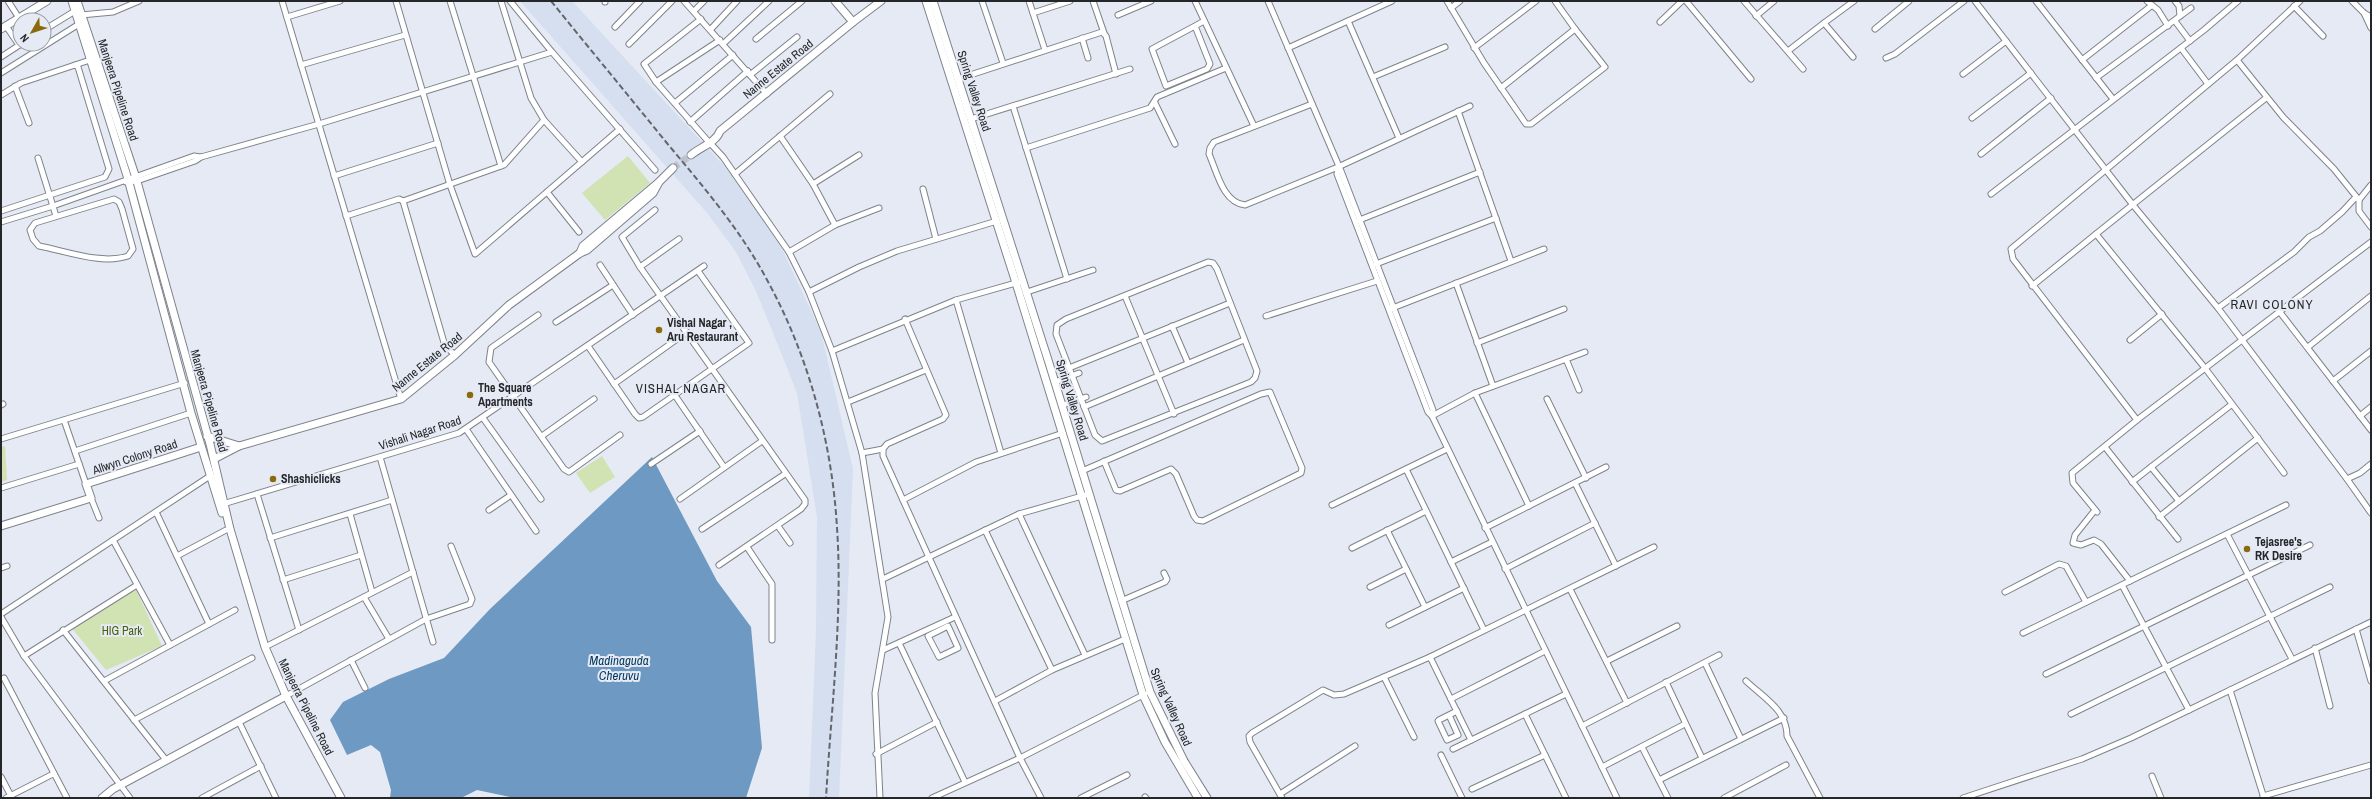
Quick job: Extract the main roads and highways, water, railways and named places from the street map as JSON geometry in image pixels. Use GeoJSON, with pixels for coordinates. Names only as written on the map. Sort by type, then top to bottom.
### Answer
{"type":"FeatureCollection","features":[{"type":"Feature","properties":{"kind":"water","name":"Madinaguda Cheruvu"},"geometry":{"type":"Polygon","coordinates":[[[652,457],[717,581],[751,627],[762,748],[746,798],[515,798],[477,790],[461,798],[390,798],[391,790],[380,752],[371,745],[347,755],[330,720],[343,702],[389,679],[444,658],[490,609],[652,457]]]}},
{"type":"Feature","properties":{"kind":"tunnel"},"geometry":{"type":"LineString","coordinates":[[673,168],[691,155]]}},
{"type":"Feature","properties":{"kind":"railway"},"geometry":{"type":"LineString","coordinates":[[551,1],[732,224],[766,278],[781,307],[806,368],[830,463],[837,528],[839,595],[836,663],[826,798]]}},
{"type":"Feature","properties":{"kind":"place","name":"Vishal Nagar , Aru Restaurant"},"geometry":{"type":"Point","coordinates":[659,330]}},
{"type":"Feature","properties":{"kind":"place","name":"The Square Apartments"},"geometry":{"type":"Point","coordinates":[470,395]}},
{"type":"Feature","properties":{"kind":"place","name":"Shashiclicks"},"geometry":{"type":"Point","coordinates":[273,479]}},
{"type":"Feature","properties":{"kind":"place","name":"Tejasree's RK Desire"},"geometry":{"type":"Point","coordinates":[2247,549]}},
{"type":"Feature","properties":{"kind":"district","name":"RAVI COLONY"},"geometry":{"type":"Point","coordinates":[2272,304]}},
{"type":"Feature","properties":{"kind":"district","name":"VISHAL NAGAR"},"geometry":{"type":"Point","coordinates":[681,388]}},
{"type":"Feature","properties":{"kind":"park label","name":"HIG Park"},"geometry":{"type":"Point","coordinates":[122,631]}}]}
